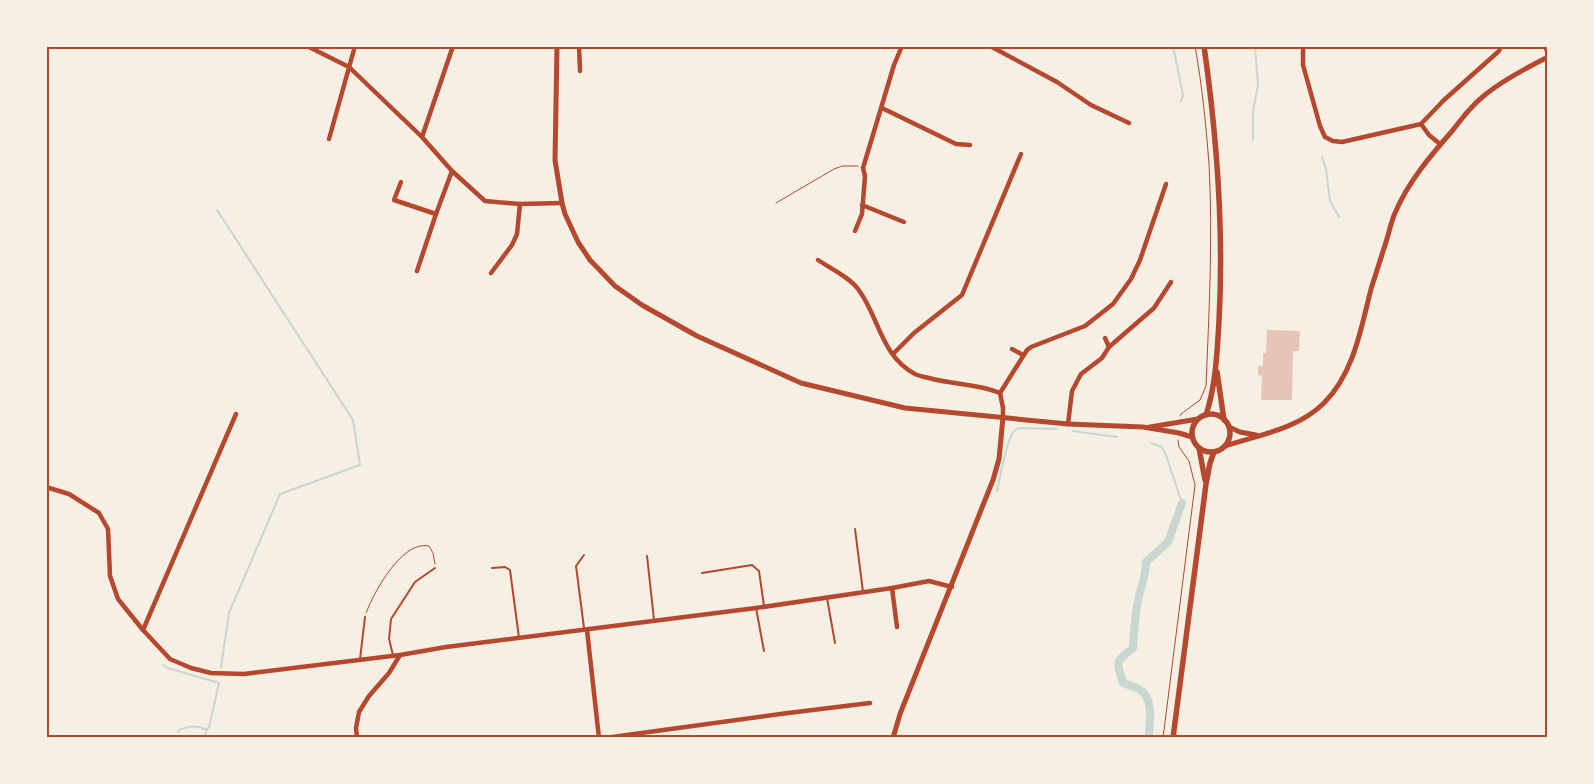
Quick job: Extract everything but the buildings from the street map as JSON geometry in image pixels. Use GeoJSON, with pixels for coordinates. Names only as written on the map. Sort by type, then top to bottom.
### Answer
{"type":"FeatureCollection","features":[{"type":"Feature","properties":{"kind":"main road"},"geometry":{"type":"LineString","coordinates":[[1204,46],[1212,110],[1219,197],[1220,302],[1217,366],[1206,415]]}},
{"type":"Feature","properties":{"kind":"main road"},"geometry":{"type":"LineString","coordinates":[[1217,366],[1224,420]]}},
{"type":"Feature","properties":{"kind":"main road"},"geometry":{"type":"LineString","coordinates":[[1206,415],[1218,416],[1229,427],[1228,440],[1225,446],[1209,453],[1194,443],[1192,436],[1194,425],[1198,419],[1206,415]]}},
{"type":"Feature","properties":{"kind":"main road"},"geometry":{"type":"LineString","coordinates":[[1199,448],[1206,484]]}},
{"type":"Feature","properties":{"kind":"main road"},"geometry":{"type":"LineString","coordinates":[[1173,738],[1206,484],[1214,452]]}},
{"type":"Feature","properties":{"kind":"street"},"geometry":{"type":"LineString","coordinates":[[307,46],[349,67],[422,137],[452,171],[485,200],[520,204],[562,203]]}},
{"type":"Feature","properties":{"kind":"street"},"geometry":{"type":"LineString","coordinates":[[329,139],[355,46]]}},
{"type":"Feature","properties":{"kind":"street"},"geometry":{"type":"LineString","coordinates":[[422,137],[453,46]]}},
{"type":"Feature","properties":{"kind":"street"},"geometry":{"type":"LineString","coordinates":[[557,46],[555,160],[562,203],[569,225],[590,260],[615,286],[642,305],[697,336],[800,383],[906,408],[1068,424],[1143,428],[1192,436]]}},
{"type":"Feature","properties":{"kind":"street"},"geometry":{"type":"LineString","coordinates":[[579,46],[580,71]]}},
{"type":"Feature","properties":{"kind":"street"},"geometry":{"type":"LineString","coordinates":[[856,231],[862,214],[865,176],[863,168],[894,65],[902,46]]}},
{"type":"Feature","properties":{"kind":"street"},"geometry":{"type":"LineString","coordinates":[[990,46],[1057,82],[1091,105],[1129,123]]}},
{"type":"Feature","properties":{"kind":"street"},"geometry":{"type":"LineString","coordinates":[[1302,46],[1303,66],[1320,126],[1325,136],[1333,141],[1342,142],[1421,124],[1444,100],[1499,51],[1501,46]]}},
{"type":"Feature","properties":{"kind":"street"},"geometry":{"type":"LineString","coordinates":[[1545,46],[1548,53]]}},
{"type":"Feature","properties":{"kind":"street"},"geometry":{"type":"LineString","coordinates":[[1225,446],[1256,435],[1286,428],[1323,404],[1335,391],[1346,371],[1362,329],[1372,288],[1395,214],[1409,187],[1440,144],[1485,94],[1514,73],[1548,58]]}},
{"type":"Feature","properties":{"kind":"street"},"geometry":{"type":"LineString","coordinates":[[882,108],[956,144],[970,145]]}},
{"type":"Feature","properties":{"kind":"street"},"geometry":{"type":"LineString","coordinates":[[1421,124],[1429,135],[1440,144]]}},
{"type":"Feature","properties":{"kind":"street"},"geometry":{"type":"LineString","coordinates":[[892,354],[903,346],[914,333],[962,295],[1021,154]]}},
{"type":"Feature","properties":{"kind":"street"},"geometry":{"type":"LineString","coordinates":[[417,270],[452,171]]}},
{"type":"Feature","properties":{"kind":"street"},"geometry":{"type":"LineString","coordinates":[[401,182],[394,200],[436,214]]}},
{"type":"Feature","properties":{"kind":"street"},"geometry":{"type":"LineString","coordinates":[[893,738],[900,714],[994,480],[999,459],[1003,408],[1000,393],[1023,355],[1031,346],[1085,326],[1113,304],[1131,279],[1140,260],[1166,184]]}},
{"type":"Feature","properties":{"kind":"street"},"geometry":{"type":"LineString","coordinates":[[491,273],[512,245],[517,234],[520,204]]}},
{"type":"Feature","properties":{"kind":"street"},"geometry":{"type":"LineString","coordinates":[[862,205],[904,222]]}},
{"type":"Feature","properties":{"kind":"street"},"geometry":{"type":"LineString","coordinates":[[818,260],[857,287],[864,298],[880,335],[892,354],[915,374],[936,380],[988,388],[1000,393]]}},
{"type":"Feature","properties":{"kind":"street"},"geometry":{"type":"LineString","coordinates":[[1068,424],[1072,391],[1081,374],[1102,358],[1109,347],[1154,308],[1171,282]]}},
{"type":"Feature","properties":{"kind":"street"},"geometry":{"type":"LineString","coordinates":[[1105,338],[1109,347]]}},
{"type":"Feature","properties":{"kind":"street"},"geometry":{"type":"LineString","coordinates":[[1012,349],[1023,355]]}},
{"type":"Feature","properties":{"kind":"street"},"geometry":{"type":"LineString","coordinates":[[143,630],[236,414]]}},
{"type":"Feature","properties":{"kind":"street"},"geometry":{"type":"LineString","coordinates":[[1143,428],[1198,419]]}},
{"type":"Feature","properties":{"kind":"street"},"geometry":{"type":"LineString","coordinates":[[1229,427],[1240,432],[1256,435]]}},
{"type":"Feature","properties":{"kind":"street"},"geometry":{"type":"LineString","coordinates":[[46,487],[69,494],[99,513],[108,529],[110,576],[118,599],[170,659],[191,668],[211,673],[244,674],[400,655],[756,608],[928,581],[952,587]]}},
{"type":"Feature","properties":{"kind":"street"},"geometry":{"type":"LineString","coordinates":[[892,588],[897,627]]}},
{"type":"Feature","properties":{"kind":"street"},"geometry":{"type":"LineString","coordinates":[[586,630],[599,738]]}},
{"type":"Feature","properties":{"kind":"street"},"geometry":{"type":"LineString","coordinates":[[356,738],[359,712],[369,696],[389,673],[400,655]]}},
{"type":"Feature","properties":{"kind":"street"},"geometry":{"type":"LineString","coordinates":[[605,738],[788,713],[870,704]]}},
{"type":"Feature","properties":{"kind":"lane"},"geometry":{"type":"LineString","coordinates":[[855,529],[863,592]]}},
{"type":"Feature","properties":{"kind":"lane"},"geometry":{"type":"LineString","coordinates":[[584,555],[576,566],[586,630]]}},
{"type":"Feature","properties":{"kind":"lane"},"geometry":{"type":"LineString","coordinates":[[647,556],[654,620]]}},
{"type":"Feature","properties":{"kind":"lane"},"geometry":{"type":"LineString","coordinates":[[702,574],[752,565],[759,571],[764,606]]}},
{"type":"Feature","properties":{"kind":"lane"},"geometry":{"type":"LineString","coordinates":[[492,568],[505,566],[510,570],[518,638]]}},
{"type":"Feature","properties":{"kind":"lane"},"geometry":{"type":"LineString","coordinates":[[393,655],[389,639],[391,619],[415,582],[435,568]]}},
{"type":"Feature","properties":{"kind":"lane"},"geometry":{"type":"LineString","coordinates":[[827,598],[835,643]]}},
{"type":"Feature","properties":{"kind":"lane"},"geometry":{"type":"LineString","coordinates":[[756,608],[764,651]]}},
{"type":"Feature","properties":{"kind":"lane"},"geometry":{"type":"LineString","coordinates":[[360,660],[365,617]]}},
{"type":"Feature","properties":{"kind":"path"},"geometry":{"type":"LineString","coordinates":[[1180,423],[1181,414],[1200,400],[1206,386],[1210,280],[1209,164],[1195,46]]}},
{"type":"Feature","properties":{"kind":"path"},"geometry":{"type":"LineString","coordinates":[[776,203],[826,173],[842,166],[858,166],[863,168]]}},
{"type":"Feature","properties":{"kind":"path"},"geometry":{"type":"LineString","coordinates":[[1163,738],[1195,485],[1189,461],[1179,447],[1179,433]]}},
{"type":"Feature","properties":{"kind":"path"},"geometry":{"type":"LineString","coordinates":[[365,617],[388,572],[412,548],[422,544],[429,546],[433,553],[435,568]]}},
{"type":"Feature","properties":{"kind":"waterway"},"geometry":{"type":"LineString","coordinates":[[1173,46],[1183,95],[1181,102]]}},
{"type":"Feature","properties":{"kind":"waterway"},"geometry":{"type":"LineString","coordinates":[[1253,140],[1253,111],[1258,85],[1255,46]]}},
{"type":"Feature","properties":{"kind":"waterway"},"geometry":{"type":"LineString","coordinates":[[1322,157],[1326,169],[1330,201],[1339,217]]}},
{"type":"Feature","properties":{"kind":"waterway"},"geometry":{"type":"LineString","coordinates":[[217,210],[353,420],[360,465],[280,494],[229,613],[221,667]]}},
{"type":"Feature","properties":{"kind":"waterway"},"geometry":{"type":"LineString","coordinates":[[997,491],[1006,451],[1014,431],[1021,428],[1057,429]]}},
{"type":"Feature","properties":{"kind":"waterway"},"geometry":{"type":"LineString","coordinates":[[1073,431],[1117,437]]}},
{"type":"Feature","properties":{"kind":"waterway"},"geometry":{"type":"LineString","coordinates":[[1151,443],[1162,447],[1182,503]]}},
{"type":"Feature","properties":{"kind":"waterway"},"geometry":{"type":"LineString","coordinates":[[1149,738],[1150,713],[1146,696],[1135,687],[1123,683],[1118,666],[1120,659],[1133,648],[1134,628],[1146,562],[1168,542],[1182,503]]}},
{"type":"Feature","properties":{"kind":"waterway"},"geometry":{"type":"LineString","coordinates":[[163,665],[219,683],[207,730],[193,727],[179,730],[178,732]]}},
{"type":"Feature","properties":{"kind":"waterway"},"geometry":{"type":"LineString","coordinates":[[204,738],[207,730]]}}]}
